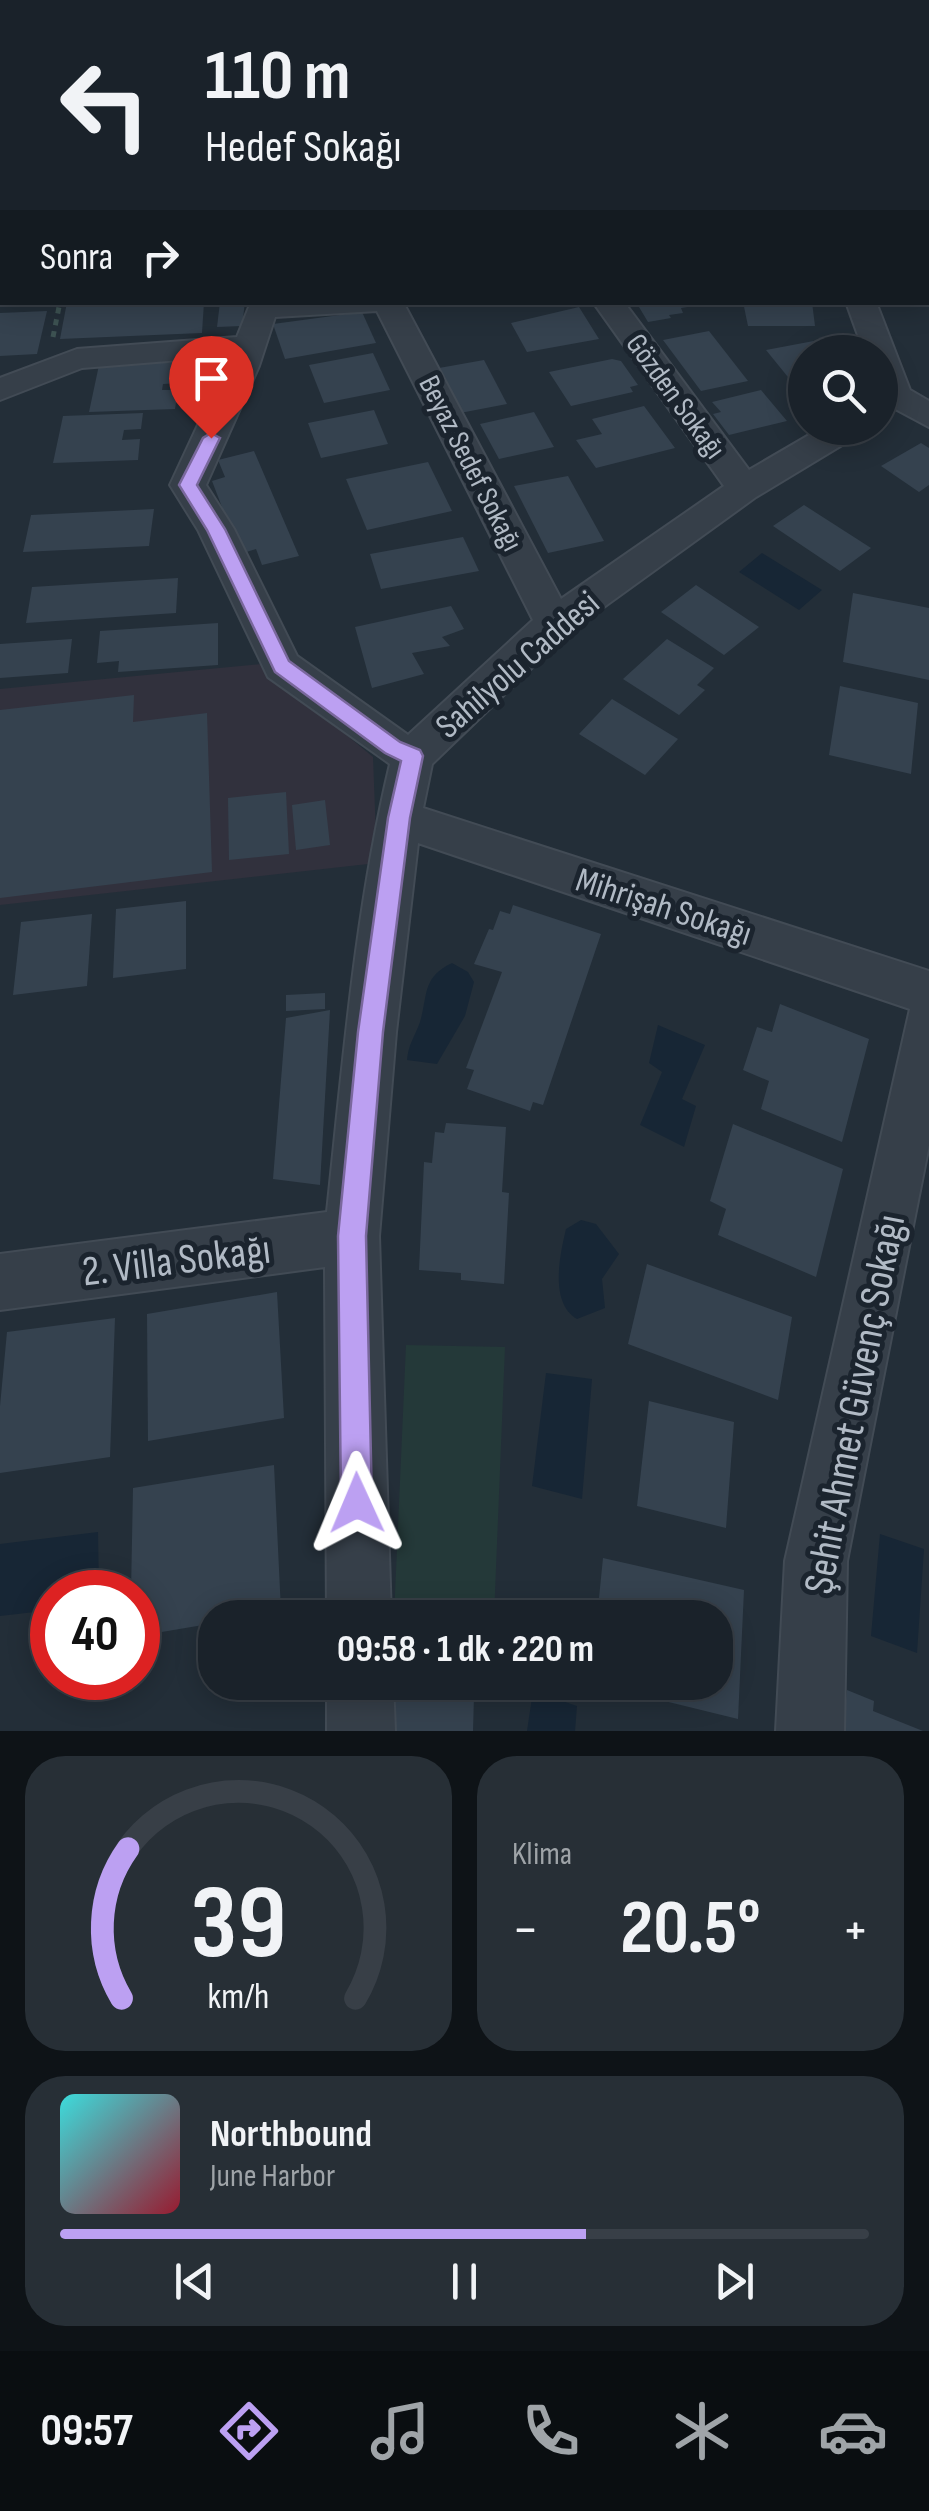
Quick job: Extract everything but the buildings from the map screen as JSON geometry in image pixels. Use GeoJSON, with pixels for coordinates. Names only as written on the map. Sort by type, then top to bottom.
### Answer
{"type":"FeatureCollection","features":[{"type":"Feature","properties":{"kind":"street"},"geometry":{"type":"LineString","coordinates":[[263,305],[251,345],[188,485],[216,529],[282,666],[393,748],[413,756]]}},
{"type":"Feature","properties":{"kind":"street","name":"Beyaz Sedef Sokağı"},"geometry":{"type":"LineString","coordinates":[[386,305],[554,623]]}},
{"type":"Feature","properties":{"kind":"street","name":"Gözden Sokağı"},"geometry":{"type":"LineString","coordinates":[[610,305],[744,489]]}},
{"type":"Feature","properties":{"kind":"street"},"geometry":{"type":"LineString","coordinates":[[861,305],[873,335]]}},
{"type":"Feature","properties":{"kind":"street"},"geometry":{"type":"LineString","coordinates":[[0,390],[76,359],[251,345]]}},
{"type":"Feature","properties":{"kind":"street"},"geometry":{"type":"LineString","coordinates":[[898,396],[929,382]]}},
{"type":"Feature","properties":{"kind":"street"},"geometry":{"type":"LineString","coordinates":[[898,405],[929,416]]}},
{"type":"Feature","properties":{"kind":"street","name":"Sahilyolu Caddesi"},"geometry":{"type":"LineString","coordinates":[[359,1600],[352,1236],[371,1032],[399,818],[413,756],[554,623],[744,489],[816,445]]}},
{"type":"Feature","properties":{"kind":"street","name":"Mihrişah Sokağı"},"geometry":{"type":"LineString","coordinates":[[399,818],[929,993]]}},
{"type":"Feature","properties":{"kind":"street","name":"Şehit Ahmet Güvenç Sokağı"},"geometry":{"type":"LineString","coordinates":[[810,1731],[816,1561],[929,1020]]}},
{"type":"Feature","properties":{"kind":"street","name":"2. Villa Sokağı"},"geometry":{"type":"LineString","coordinates":[[0,1282],[352,1236]]}},
{"type":"Feature","properties":{"kind":"street"},"geometry":{"type":"LineString","coordinates":[[360,1700],[361,1731]]}},
{"type":"Feature","properties":{"kind":"shaded area"},"geometry":{"type":"Polygon","coordinates":[[[762,553],[822,590],[799,610],[739,572],[762,553]]]}},
{"type":"Feature","properties":{"kind":"shaded area"},"geometry":{"type":"Polygon","coordinates":[[[261,664],[373,757],[377,863],[0,905],[0,689],[261,664]]]}},
{"type":"Feature","properties":{"kind":"shaded area"},"geometry":{"type":"Polygon","coordinates":[[[452,963],[468,972],[474,982],[465,1016],[437,1064],[407,1060],[431,981],[452,963]]]}},
{"type":"Feature","properties":{"kind":"shaded area"},"geometry":{"type":"Polygon","coordinates":[[[658,1025],[705,1045],[682,1099],[696,1106],[684,1147],[640,1125],[662,1072],[649,1063],[658,1025]]]}},
{"type":"Feature","properties":{"kind":"shaded area"},"geometry":{"type":"Polygon","coordinates":[[[581,1220],[596,1224],[619,1254],[602,1279],[605,1308],[577,1319],[563,1301],[559,1277],[566,1229],[581,1220]]]}},
{"type":"Feature","properties":{"kind":"shaded area"},"geometry":{"type":"Polygon","coordinates":[[[546,1373],[592,1379],[582,1499],[532,1486],[546,1373]]]}},
{"type":"Feature","properties":{"kind":"shaded area"},"geometry":{"type":"Polygon","coordinates":[[[98,1532],[99,1570],[30,1570],[30,1613],[0,1616],[0,1544],[98,1532]]]}},
{"type":"Feature","properties":{"kind":"shaded area"},"geometry":{"type":"Polygon","coordinates":[[[880,1534],[924,1549],[917,1653],[871,1636],[880,1534]]]}},
{"type":"Feature","properties":{"kind":"shaded area"},"geometry":{"type":"Polygon","coordinates":[[[532,1700],[559,1700],[577,1706],[575,1731],[527,1731],[532,1700]]]}},
{"type":"Feature","properties":{"kind":"green space"},"geometry":{"type":"Polygon","coordinates":[[[406,1345],[505,1347],[495,1600],[395,1600],[406,1345]]]}},
{"type":"Feature","properties":{"kind":"route"},"geometry":{"type":"LineString","coordinates":[[211,438],[188,485],[216,529],[282,666],[393,748],[413,756],[399,818],[371,1032],[352,1236],[357,1503]]}}]}
